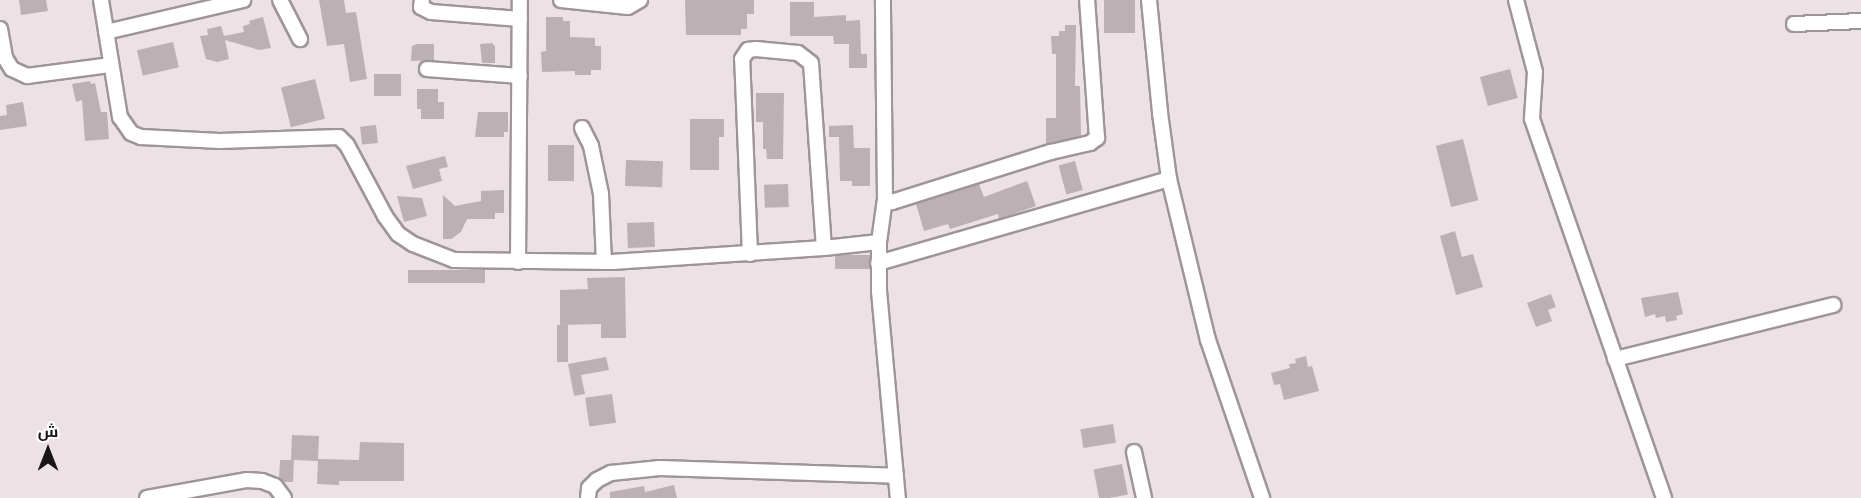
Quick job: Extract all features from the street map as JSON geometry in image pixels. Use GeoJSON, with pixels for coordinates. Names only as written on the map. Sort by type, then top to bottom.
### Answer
{"type":"FeatureCollection","features":[{"type":"Feature","properties":{"kind":"street"},"geometry":{"type":"LineString","coordinates":[[101,0],[120,117],[124,126],[131,133],[141,137],[220,141],[339,137],[347,145],[385,216],[398,234],[413,244],[454,260],[604,262],[750,254],[879,242]]}},
{"type":"Feature","properties":{"kind":"street"},"geometry":{"type":"LineString","coordinates":[[106,32],[243,0]]}},
{"type":"Feature","properties":{"kind":"street"},"geometry":{"type":"LineString","coordinates":[[280,0],[300,39]]}},
{"type":"Feature","properties":{"kind":"street"},"geometry":{"type":"LineString","coordinates":[[423,0],[421,8],[431,12],[520,19]]}},
{"type":"Feature","properties":{"kind":"street"},"geometry":{"type":"LineString","coordinates":[[518,262],[520,0]]}},
{"type":"Feature","properties":{"kind":"street"},"geometry":{"type":"LineString","coordinates":[[561,0],[628,7],[640,0]]}},
{"type":"Feature","properties":{"kind":"street"},"geometry":{"type":"LineString","coordinates":[[883,0],[885,199],[878,263],[898,498]]}},
{"type":"Feature","properties":{"kind":"street"},"geometry":{"type":"LineString","coordinates":[[885,199],[892,202],[1051,152],[1090,143],[1097,138],[1087,0]]}},
{"type":"Feature","properties":{"kind":"street"},"geometry":{"type":"LineString","coordinates":[[1149,0],[1169,178],[1208,340],[1262,498]]}},
{"type":"Feature","properties":{"kind":"street"},"geometry":{"type":"LineString","coordinates":[[1516,0],[1535,72],[1532,119],[1664,498]]}},
{"type":"Feature","properties":{"kind":"street"},"geometry":{"type":"LineString","coordinates":[[1794,24],[1861,21]]}},
{"type":"Feature","properties":{"kind":"street"},"geometry":{"type":"LineString","coordinates":[[0,29],[5,58],[12,69],[27,76],[111,65]]}},
{"type":"Feature","properties":{"kind":"street"},"geometry":{"type":"LineString","coordinates":[[750,254],[742,58],[748,50],[756,48],[798,53],[811,63],[824,248]]}},
{"type":"Feature","properties":{"kind":"street"},"geometry":{"type":"LineString","coordinates":[[427,69],[519,76]]}},
{"type":"Feature","properties":{"kind":"street"},"geometry":{"type":"LineString","coordinates":[[582,128],[591,146],[601,194],[604,262]]}},
{"type":"Feature","properties":{"kind":"street"},"geometry":{"type":"LineString","coordinates":[[878,263],[1169,178]]}},
{"type":"Feature","properties":{"kind":"street"},"geometry":{"type":"LineString","coordinates":[[1615,359],[1833,305]]}},
{"type":"Feature","properties":{"kind":"street"},"geometry":{"type":"LineString","coordinates":[[1134,452],[1144,498]]}},
{"type":"Feature","properties":{"kind":"street"},"geometry":{"type":"LineString","coordinates":[[588,498],[589,488],[597,480],[611,473],[660,468],[896,476]]}},
{"type":"Feature","properties":{"kind":"street"},"geometry":{"type":"LineString","coordinates":[[147,498],[247,480],[262,481],[275,486],[284,498]]}},
{"type":"Feature","properties":{"kind":"building"},"geometry":{"type":"Polygon","coordinates":[[[19,0],[46,0],[48,11],[21,15],[19,0]]]}},
{"type":"Feature","properties":{"kind":"building"},"geometry":{"type":"Polygon","coordinates":[[[319,0],[344,0],[346,13],[356,12],[367,79],[350,82],[344,44],[327,46],[319,0]]]}},
{"type":"Feature","properties":{"kind":"building"},"geometry":{"type":"Polygon","coordinates":[[[685,0],[754,0],[754,14],[747,14],[747,29],[741,29],[741,35],[686,35],[685,0]]]}},
{"type":"Feature","properties":{"kind":"building"},"geometry":{"type":"Polygon","coordinates":[[[1104,0],[1135,0],[1135,33],[1104,33],[1104,0]]]}},
{"type":"Feature","properties":{"kind":"building"},"geometry":{"type":"Polygon","coordinates":[[[790,2],[814,2],[814,17],[846,15],[846,21],[860,20],[861,54],[867,54],[867,68],[849,68],[849,44],[834,44],[833,36],[790,36],[790,2]]]}},
{"type":"Feature","properties":{"kind":"building"},"geometry":{"type":"Polygon","coordinates":[[[263,17],[271,48],[259,50],[225,40],[229,59],[217,62],[206,59],[200,36],[208,35],[207,29],[221,26],[224,36],[244,32],[243,26],[250,24],[249,21],[263,17]]]}},
{"type":"Feature","properties":{"kind":"building"},"geometry":{"type":"Polygon","coordinates":[[[546,17],[563,17],[563,21],[570,21],[570,37],[595,38],[595,46],[601,46],[601,70],[591,70],[591,75],[575,75],[575,71],[542,72],[541,52],[546,51],[546,17]]]}},
{"type":"Feature","properties":{"kind":"building"},"geometry":{"type":"Polygon","coordinates":[[[1065,25],[1076,25],[1075,86],[1080,86],[1081,136],[1046,144],[1046,118],[1056,118],[1056,54],[1052,54],[1051,36],[1059,36],[1059,31],[1065,31],[1065,25]]]}},
{"type":"Feature","properties":{"kind":"building"},"geometry":{"type":"Polygon","coordinates":[[[173,42],[179,67],[143,76],[137,50],[173,42]]]}},
{"type":"Feature","properties":{"kind":"building"},"geometry":{"type":"Polygon","coordinates":[[[492,43],[495,46],[495,63],[482,63],[480,44],[492,43]]]}},
{"type":"Feature","properties":{"kind":"building"},"geometry":{"type":"Polygon","coordinates":[[[434,44],[434,60],[411,61],[412,46],[434,44]]]}},
{"type":"Feature","properties":{"kind":"building"},"geometry":{"type":"Polygon","coordinates":[[[1510,69],[1518,98],[1488,106],[1480,77],[1510,69]]]}},
{"type":"Feature","properties":{"kind":"building"},"geometry":{"type":"Polygon","coordinates":[[[374,74],[401,74],[401,96],[374,96],[374,74]]]}},
{"type":"Feature","properties":{"kind":"building"},"geometry":{"type":"Polygon","coordinates":[[[315,79],[325,119],[291,127],[281,87],[315,79]]]}},
{"type":"Feature","properties":{"kind":"building"},"geometry":{"type":"Polygon","coordinates":[[[90,81],[91,84],[95,83],[101,112],[107,112],[109,139],[85,141],[82,100],[76,102],[72,84],[90,81]]]}},
{"type":"Feature","properties":{"kind":"building"},"geometry":{"type":"Polygon","coordinates":[[[417,89],[438,89],[438,102],[444,102],[444,119],[421,119],[421,109],[417,109],[417,89]]]}},
{"type":"Feature","properties":{"kind":"building"},"geometry":{"type":"Polygon","coordinates":[[[756,93],[784,93],[783,159],[767,159],[766,149],[763,149],[763,122],[756,122],[756,93]]]}},
{"type":"Feature","properties":{"kind":"building"},"geometry":{"type":"Polygon","coordinates":[[[23,102],[27,126],[0,130],[0,116],[7,115],[6,105],[23,102]]]}},
{"type":"Feature","properties":{"kind":"building"},"geometry":{"type":"Polygon","coordinates":[[[478,112],[508,112],[508,132],[504,132],[504,137],[475,137],[478,112]]]}},
{"type":"Feature","properties":{"kind":"building"},"geometry":{"type":"Polygon","coordinates":[[[690,119],[724,119],[724,137],[719,137],[719,170],[690,170],[690,119]]]}},
{"type":"Feature","properties":{"kind":"building"},"geometry":{"type":"Polygon","coordinates":[[[376,125],[378,143],[362,145],[360,127],[376,125]]]}},
{"type":"Feature","properties":{"kind":"building"},"geometry":{"type":"Polygon","coordinates":[[[853,125],[854,148],[870,148],[870,186],[852,186],[852,181],[840,181],[839,137],[829,137],[829,126],[853,125]]]}},
{"type":"Feature","properties":{"kind":"building"},"geometry":{"type":"Polygon","coordinates":[[[1463,139],[1478,200],[1451,207],[1436,146],[1463,139]]]}},
{"type":"Feature","properties":{"kind":"building"},"geometry":{"type":"Polygon","coordinates":[[[548,145],[574,145],[574,181],[548,181],[548,145]]]}},
{"type":"Feature","properties":{"kind":"building"},"geometry":{"type":"Polygon","coordinates":[[[445,156],[448,167],[439,169],[442,181],[413,189],[406,166],[445,156]]]}},
{"type":"Feature","properties":{"kind":"building"},"geometry":{"type":"Polygon","coordinates":[[[626,160],[663,161],[662,187],[625,186],[626,160]]]}},
{"type":"Feature","properties":{"kind":"building"},"geometry":{"type":"Polygon","coordinates":[[[1075,161],[1083,190],[1066,194],[1059,165],[1075,161]]]}},
{"type":"Feature","properties":{"kind":"building"},"geometry":{"type":"Polygon","coordinates":[[[1027,181],[1036,206],[999,219],[998,214],[950,229],[948,224],[924,231],[916,204],[979,184],[984,197],[1027,181]]]}},
{"type":"Feature","properties":{"kind":"building"},"geometry":{"type":"Polygon","coordinates":[[[788,184],[789,207],[765,208],[764,185],[788,184]]]}},
{"type":"Feature","properties":{"kind":"building"},"geometry":{"type":"Polygon","coordinates":[[[504,190],[504,213],[495,213],[495,219],[467,219],[461,232],[451,239],[443,239],[443,195],[455,206],[481,201],[481,191],[504,190]]]}},
{"type":"Feature","properties":{"kind":"building"},"geometry":{"type":"Polygon","coordinates":[[[397,196],[422,198],[427,216],[404,222],[397,196]]]}},
{"type":"Feature","properties":{"kind":"building"},"geometry":{"type":"Polygon","coordinates":[[[654,222],[655,247],[628,248],[627,223],[654,222]]]}},
{"type":"Feature","properties":{"kind":"building"},"geometry":{"type":"Polygon","coordinates":[[[1455,231],[1462,257],[1473,254],[1483,287],[1456,295],[1440,236],[1455,231]]]}},
{"type":"Feature","properties":{"kind":"building"},"geometry":{"type":"Polygon","coordinates":[[[835,255],[870,255],[870,269],[835,269],[835,255]]]}},
{"type":"Feature","properties":{"kind":"building"},"geometry":{"type":"Polygon","coordinates":[[[408,270],[485,270],[485,283],[408,283],[408,270]]]}},
{"type":"Feature","properties":{"kind":"building"},"geometry":{"type":"Polygon","coordinates":[[[625,277],[626,338],[601,338],[601,324],[560,325],[560,290],[588,289],[587,278],[625,277]]]}},
{"type":"Feature","properties":{"kind":"building"},"geometry":{"type":"Polygon","coordinates":[[[1678,292],[1683,314],[1676,316],[1677,320],[1666,322],[1665,316],[1656,318],[1655,314],[1645,317],[1641,298],[1678,292]]]}},
{"type":"Feature","properties":{"kind":"building"},"geometry":{"type":"Polygon","coordinates":[[[1551,294],[1556,307],[1548,310],[1552,321],[1536,327],[1527,303],[1551,294]]]}},
{"type":"Feature","properties":{"kind":"building"},"geometry":{"type":"Polygon","coordinates":[[[557,325],[568,325],[568,362],[557,362],[557,325]]]}},
{"type":"Feature","properties":{"kind":"building"},"geometry":{"type":"Polygon","coordinates":[[[1306,356],[1308,367],[1312,366],[1319,391],[1284,400],[1280,384],[1274,385],[1271,373],[1290,368],[1289,364],[1296,363],[1295,359],[1306,356]]]}},
{"type":"Feature","properties":{"kind":"building"},"geometry":{"type":"Polygon","coordinates":[[[606,357],[609,370],[581,375],[585,394],[574,396],[568,364],[606,357]]]}},
{"type":"Feature","properties":{"kind":"building"},"geometry":{"type":"Polygon","coordinates":[[[612,394],[616,423],[589,426],[585,398],[612,394]]]}},
{"type":"Feature","properties":{"kind":"building"},"geometry":{"type":"Polygon","coordinates":[[[1113,424],[1116,443],[1083,448],[1080,429],[1113,424]]]}},
{"type":"Feature","properties":{"kind":"building"},"geometry":{"type":"Polygon","coordinates":[[[292,435],[319,436],[318,459],[359,460],[360,442],[404,443],[404,481],[339,481],[339,485],[317,484],[318,461],[294,460],[293,482],[283,482],[279,478],[280,460],[291,460],[292,435]]]}},
{"type":"Feature","properties":{"kind":"building"},"geometry":{"type":"Polygon","coordinates":[[[1122,464],[1128,494],[1099,498],[1094,470],[1122,464]]]}},
{"type":"Feature","properties":{"kind":"building"},"geometry":{"type":"Polygon","coordinates":[[[674,485],[677,498],[610,498],[610,492],[644,486],[645,492],[674,485]]]}}]}
